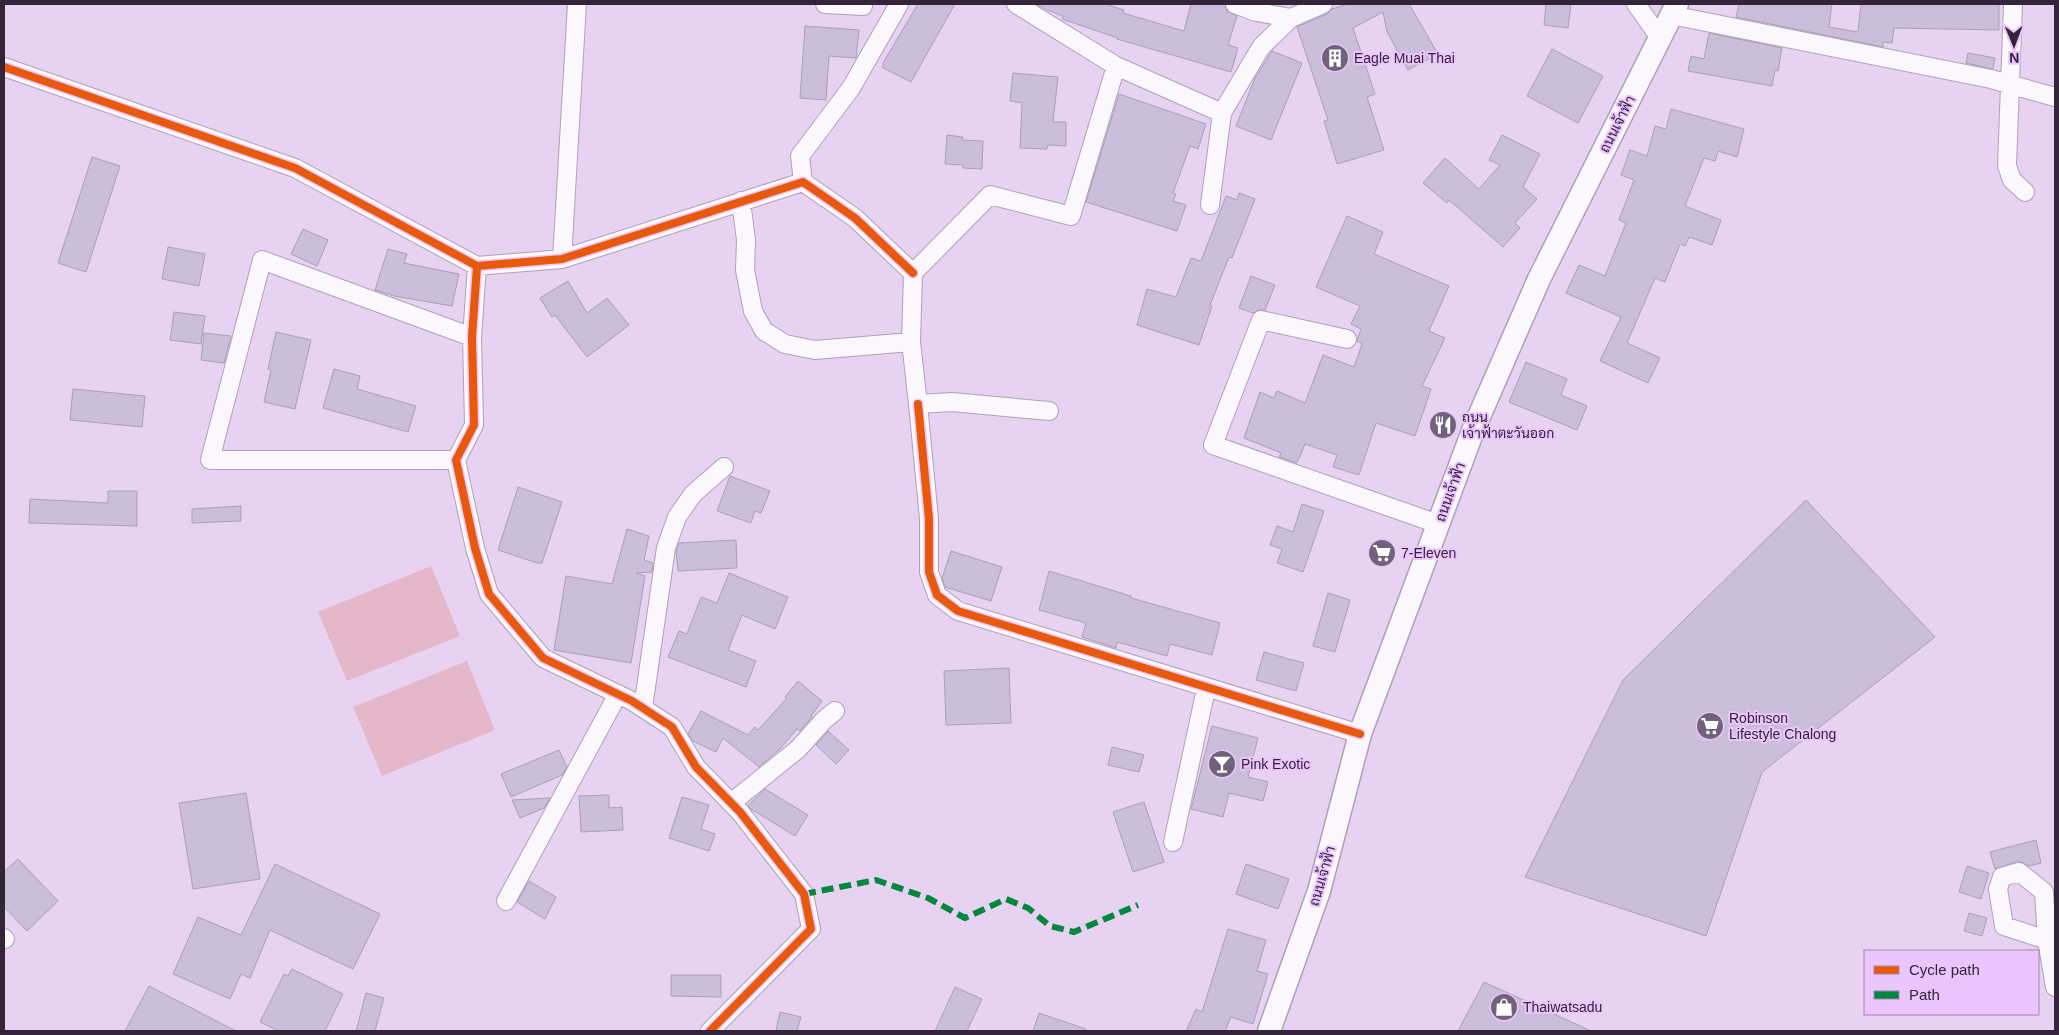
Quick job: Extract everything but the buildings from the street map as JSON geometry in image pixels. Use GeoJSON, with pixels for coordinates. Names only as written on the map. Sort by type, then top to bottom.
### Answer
{"type":"FeatureCollection","features":[{"type":"Feature","properties":{"kind":"main road","name":"ถนนเจ้าฟ้า"},"geometry":{"type":"LineString","coordinates":[[1269,1031],[1319,891],[1360,734],[1474,428],[1539,279],[1674,9]]}},
{"type":"Feature","properties":{"kind":"street"},"geometry":{"type":"LineString","coordinates":[[562,258],[576,4]]}},
{"type":"Feature","properties":{"kind":"street"},"geometry":{"type":"LineString","coordinates":[[825,4],[862,6]]}},
{"type":"Feature","properties":{"kind":"street"},"geometry":{"type":"LineString","coordinates":[[899,4],[851,88],[800,156],[803,182],[854,218],[913,273]]}},
{"type":"Feature","properties":{"kind":"street"},"geometry":{"type":"LineString","coordinates":[[1016,4],[1116,66],[1222,113]]}},
{"type":"Feature","properties":{"kind":"street"},"geometry":{"type":"LineString","coordinates":[[1235,4],[1256,12],[1291,18]]}},
{"type":"Feature","properties":{"kind":"street"},"geometry":{"type":"LineString","coordinates":[[1210,205],[1222,113],[1261,47],[1291,18],[1323,4]]}},
{"type":"Feature","properties":{"kind":"street"},"geometry":{"type":"LineString","coordinates":[[1636,4],[1660,38]]}},
{"type":"Feature","properties":{"kind":"street"},"geometry":{"type":"LineString","coordinates":[[2013,4],[2007,166],[2012,180],[2025,192]]}},
{"type":"Feature","properties":{"kind":"street"},"geometry":{"type":"LineString","coordinates":[[1674,9],[2009,83],[2055,97]]}},
{"type":"Feature","properties":{"kind":"street"},"geometry":{"type":"LineString","coordinates":[[1116,66],[1072,216],[990,195],[913,273],[911,342],[929,519],[929,572],[937,594],[958,611],[1360,734]]}},
{"type":"Feature","properties":{"kind":"street"},"geometry":{"type":"LineString","coordinates":[[4,67],[295,168],[477,266],[562,258],[803,182]]}},
{"type":"Feature","properties":{"kind":"street"},"geometry":{"type":"LineString","coordinates":[[741,201],[746,240],[745,270],[753,310],[764,331],[785,344],[815,350],[911,342]]}},
{"type":"Feature","properties":{"kind":"street"},"geometry":{"type":"LineString","coordinates":[[456,460],[210,460],[262,260],[472,337]]}},
{"type":"Feature","properties":{"kind":"street"},"geometry":{"type":"LineString","coordinates":[[477,266],[472,337],[474,425],[456,460],[475,548],[489,594],[543,658],[618,694],[672,728],[696,767],[740,812],[804,894],[811,929],[710,1031]]}},
{"type":"Feature","properties":{"kind":"street"},"geometry":{"type":"LineString","coordinates":[[1347,339],[1262,320],[1213,445],[1233,454],[1438,524]]}},
{"type":"Feature","properties":{"kind":"street"},"geometry":{"type":"LineString","coordinates":[[918,404],[952,402],[1049,410]]}},
{"type":"Feature","properties":{"kind":"street"},"geometry":{"type":"LineString","coordinates":[[643,708],[666,548],[676,517],[694,494],[724,467]]}},
{"type":"Feature","properties":{"kind":"street"},"geometry":{"type":"LineString","coordinates":[[1173,842],[1206,688]]}},
{"type":"Feature","properties":{"kind":"street"},"geometry":{"type":"LineString","coordinates":[[506,901],[618,694]]}},
{"type":"Feature","properties":{"kind":"street"},"geometry":{"type":"LineString","coordinates":[[731,803],[798,749],[824,720],[835,711]]}},
{"type":"Feature","properties":{"kind":"street"},"geometry":{"type":"LineString","coordinates":[[2048,940],[2055,987]]}},
{"type":"Feature","properties":{"kind":"shaded area"},"geometry":{"type":"Polygon","coordinates":[[[431,566],[460,636],[347,681],[318,612],[431,566]]]}},
{"type":"Feature","properties":{"kind":"shaded area"},"geometry":{"type":"Polygon","coordinates":[[[467,661],[495,730],[382,776],[353,707],[467,661]]]}},
{"type":"Feature","properties":{"kind":"marked path"},"geometry":{"type":"LineString","coordinates":[[804,894],[876,880],[928,898],[965,918],[1006,899],[1028,908],[1050,926],[1074,932],[1138,905]]}},
{"type":"Feature","properties":{"kind":"cycle path"},"geometry":{"type":"LineString","coordinates":[[4,67],[295,168],[477,266],[562,259],[803,182],[855,218],[913,273]]}},
{"type":"Feature","properties":{"kind":"cycle path"},"geometry":{"type":"LineString","coordinates":[[477,266],[472,337],[474,425],[456,460],[475,548],[489,594],[543,658],[632,701],[672,727],[696,767],[740,812],[804,894],[811,929],[710,1031]]}},
{"type":"Feature","properties":{"kind":"cycle path"},"geometry":{"type":"LineString","coordinates":[[918,404],[929,519],[929,572],[937,595],[958,611],[1360,734]]}},
{"type":"Feature","properties":{"kind":"place","name":"Eagle Muai Thai"},"geometry":{"type":"Point","coordinates":[1335,58]}},
{"type":"Feature","properties":{"kind":"place","name":"ถนน เจ้าฟ้าตะวันออก"},"geometry":{"type":"Point","coordinates":[1443,425]}},
{"type":"Feature","properties":{"kind":"place","name":"7-Eleven"},"geometry":{"type":"Point","coordinates":[1382,553]}},
{"type":"Feature","properties":{"kind":"place","name":"Robinson Lifestyle Chalong"},"geometry":{"type":"Point","coordinates":[1710,726]}},
{"type":"Feature","properties":{"kind":"place","name":"Pink Exotic"},"geometry":{"type":"Point","coordinates":[1222,764]}},
{"type":"Feature","properties":{"kind":"place","name":"Thaiwatsadu"},"geometry":{"type":"Point","coordinates":[1504,1007]}}]}
